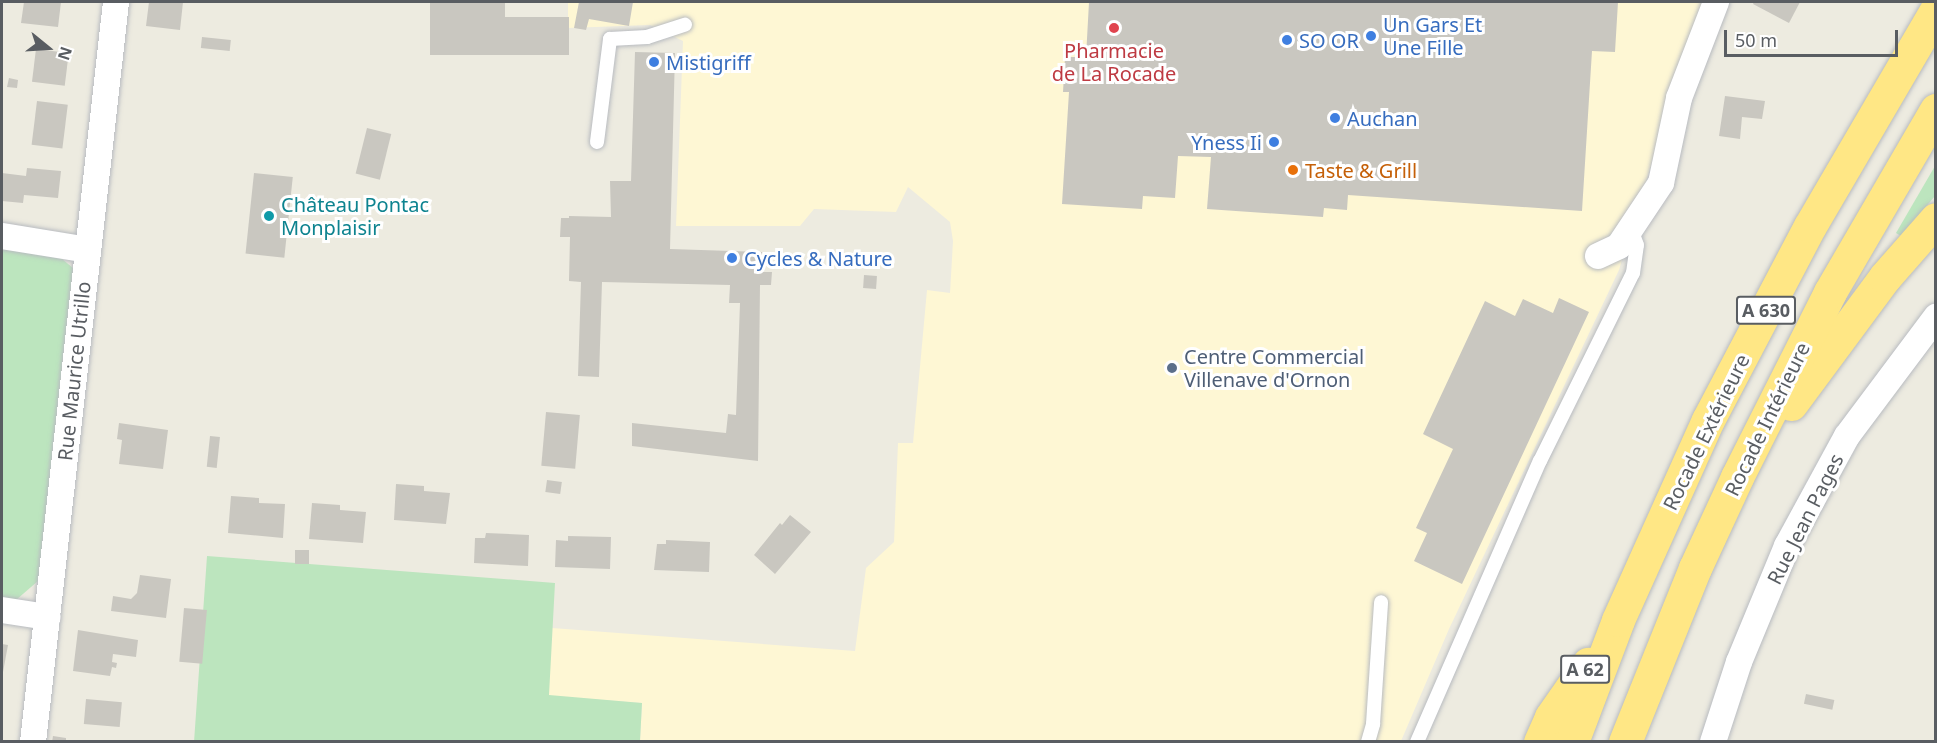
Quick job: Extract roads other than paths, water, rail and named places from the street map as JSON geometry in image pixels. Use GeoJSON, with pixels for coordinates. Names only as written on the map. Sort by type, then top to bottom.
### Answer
{"type":"FeatureCollection","features":[{"type":"Feature","properties":{"kind":"highway","name":"Rocade Extérieure"},"geometry":{"type":"LineString","coordinates":[[1572,741],[1618,620],[1708,420],[1810,226],[1935,10]]}},
{"type":"Feature","properties":{"kind":"highway","name":"Rocade Intérieure"},"geometry":{"type":"LineString","coordinates":[[1625,741],[1695,568],[1737,477],[1830,292],[1935,110]]}},
{"type":"Feature","properties":{"kind":"highway"},"geometry":{"type":"LineString","coordinates":[[1737,477],[1885,278],[1935,219]]}},
{"type":"Feature","properties":{"kind":"highway","name":"A 62"},"geometry":{"type":"LineString","coordinates":[[1540,741],[1551,717],[1618,620]]}},
{"type":"Feature","properties":{"kind":"street","name":"Rue Maurice Utrillo"},"geometry":{"type":"LineString","coordinates":[[33,741],[116,2]]}},
{"type":"Feature","properties":{"kind":"street"},"geometry":{"type":"LineString","coordinates":[[1598,256],[1619,246],[1661,183],[1679,98],[1716,2]]}},
{"type":"Feature","properties":{"kind":"street"},"geometry":{"type":"LineString","coordinates":[[2,236],[88,250]]}},
{"type":"Feature","properties":{"kind":"street","name":"Rue Jean Pages"},"geometry":{"type":"LineString","coordinates":[[1713,741],[1739,662],[1787,546],[1847,436],[1935,317]]}},
{"type":"Feature","properties":{"kind":"street"},"geometry":{"type":"LineString","coordinates":[[2,610],[47,617]]}},
{"type":"Feature","properties":{"kind":"lane"},"geometry":{"type":"LineString","coordinates":[[597,142],[610,39],[647,37],[685,25]]}},
{"type":"Feature","properties":{"kind":"lane"},"geometry":{"type":"LineString","coordinates":[[1417,741],[1540,461],[1633,273],[1637,245],[1630,229]]}},
{"type":"Feature","properties":{"kind":"lane"},"geometry":{"type":"LineString","coordinates":[[1368,741],[1373,724],[1381,602]]}},
{"type":"Feature","properties":{"kind":"place","name":"Pharmacie de La Rocade"},"geometry":{"type":"Point","coordinates":[1114,28]}},
{"type":"Feature","properties":{"kind":"place","name":"Un Gars Et Une Fille"},"geometry":{"type":"Point","coordinates":[1371,36]}},
{"type":"Feature","properties":{"kind":"place","name":"SO OR"},"geometry":{"type":"Point","coordinates":[1287,40]}},
{"type":"Feature","properties":{"kind":"place","name":"Mistigriff"},"geometry":{"type":"Point","coordinates":[654,62]}},
{"type":"Feature","properties":{"kind":"place","name":"Auchan"},"geometry":{"type":"Point","coordinates":[1335,118]}},
{"type":"Feature","properties":{"kind":"place","name":"Yness Ii"},"geometry":{"type":"Point","coordinates":[1274,142]}},
{"type":"Feature","properties":{"kind":"place","name":"Taste & Grill"},"geometry":{"type":"Point","coordinates":[1293,170]}},
{"type":"Feature","properties":{"kind":"place","name":"Château Pontac Monplaisir"},"geometry":{"type":"Point","coordinates":[269,216]}},
{"type":"Feature","properties":{"kind":"place","name":"Cycles & Nature"},"geometry":{"type":"Point","coordinates":[732,258]}},
{"type":"Feature","properties":{"kind":"place","name":"Centre Commercial Villenave d'Ornon"},"geometry":{"type":"Point","coordinates":[1172,368]}}]}
